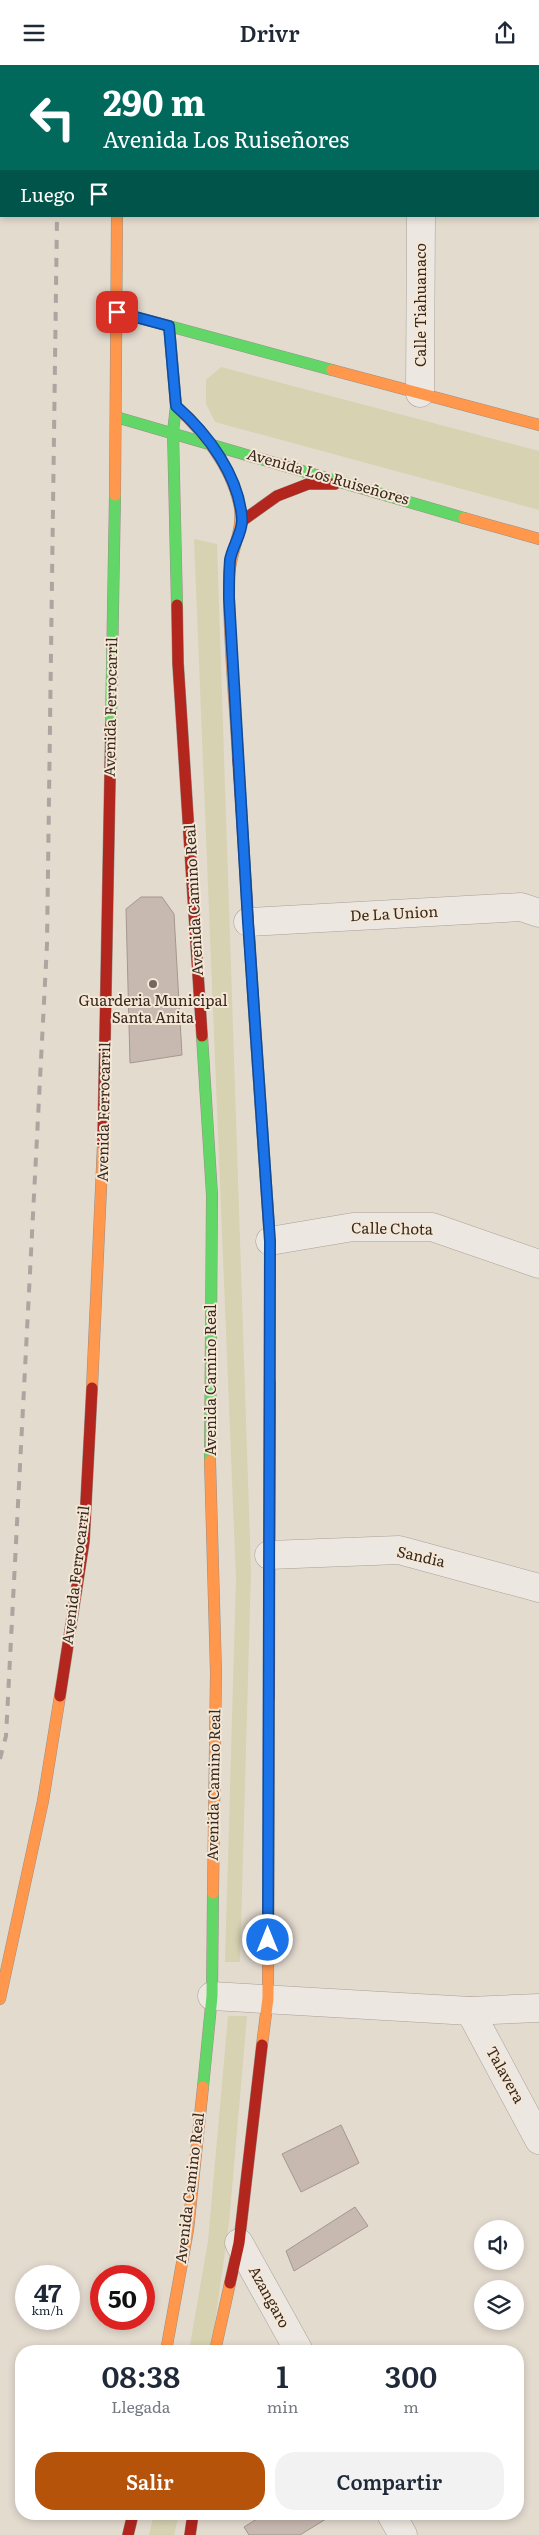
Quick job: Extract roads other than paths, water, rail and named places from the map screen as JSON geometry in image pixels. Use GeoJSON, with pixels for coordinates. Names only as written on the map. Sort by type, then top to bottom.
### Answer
{"type":"FeatureCollection","features":[{"type":"Feature","properties":{"kind":"main road","name":"Avenida Ferrocarril"},"geometry":{"type":"LineString","coordinates":[[0,1999],[43,1801],[84,1541],[102,1203],[116,417],[117,217]]}},
{"type":"Feature","properties":{"kind":"main road"},"geometry":{"type":"LineString","coordinates":[[117,312],[539,425]]}},
{"type":"Feature","properties":{"kind":"main road","name":"Avenida Camino Real"},"geometry":{"type":"LineString","coordinates":[[167,2345],[188,2230],[212,1995],[216,1672],[210,1452],[212,1195],[178,663],[173,432],[176,406],[169,326]]}},
{"type":"Feature","properties":{"kind":"main road"},"geometry":{"type":"LineString","coordinates":[[176,406],[195,423],[210,442],[234,486],[242,521],[230,559],[229,598],[248,922],[270,1241],[268,1998],[239,2243],[216,2345]]}},
{"type":"Feature","properties":{"kind":"main road","name":"Avenida Los Ruiseñores"},"geometry":{"type":"LineString","coordinates":[[116,417],[210,442],[539,539]]}},
{"type":"Feature","properties":{"kind":"main road"},"geometry":{"type":"LineString","coordinates":[[242,521],[278,496],[308,484],[352,483]]}},
{"type":"Feature","properties":{"kind":"main road"},"geometry":{"type":"LineString","coordinates":[[128,2535],[132,2520]]}},
{"type":"Feature","properties":{"kind":"main road"},"geometry":{"type":"LineString","coordinates":[[190,2535],[192,2520]]}},
{"type":"Feature","properties":{"kind":"street","name":"Calle Tiahuanaco"},"geometry":{"type":"LineString","coordinates":[[420,393],[421,217]]}},
{"type":"Feature","properties":{"kind":"street","name":"De La Union"},"geometry":{"type":"LineString","coordinates":[[248,922],[521,907],[539,913]]}},
{"type":"Feature","properties":{"kind":"street","name":"Calle Chota"},"geometry":{"type":"LineString","coordinates":[[270,1241],[353,1227],[432,1227],[539,1264]]}},
{"type":"Feature","properties":{"kind":"street","name":"Sandia"},"geometry":{"type":"LineString","coordinates":[[269,1555],[399,1550],[539,1588]]}},
{"type":"Feature","properties":{"kind":"street"},"geometry":{"type":"LineString","coordinates":[[212,1995],[470,2011],[539,2008]]}},
{"type":"Feature","properties":{"kind":"street","name":"Talavera"},"geometry":{"type":"LineString","coordinates":[[470,2011],[539,2140]]}},
{"type":"Feature","properties":{"kind":"street","name":"Azangaro"},"geometry":{"type":"LineString","coordinates":[[239,2243],[296,2345]]}},
{"type":"Feature","properties":{"kind":"street"},"geometry":{"type":"LineString","coordinates":[[394,2520],[402,2535]]}},
{"type":"Feature","properties":{"kind":"railway"},"geometry":{"type":"LineString","coordinates":[[0,1759],[6,1736],[47,944],[57,217]]}},
{"type":"Feature","properties":{"kind":"place","name":"Guarderia Municipal Santa Anita"},"geometry":{"type":"Point","coordinates":[153,984]}}]}
